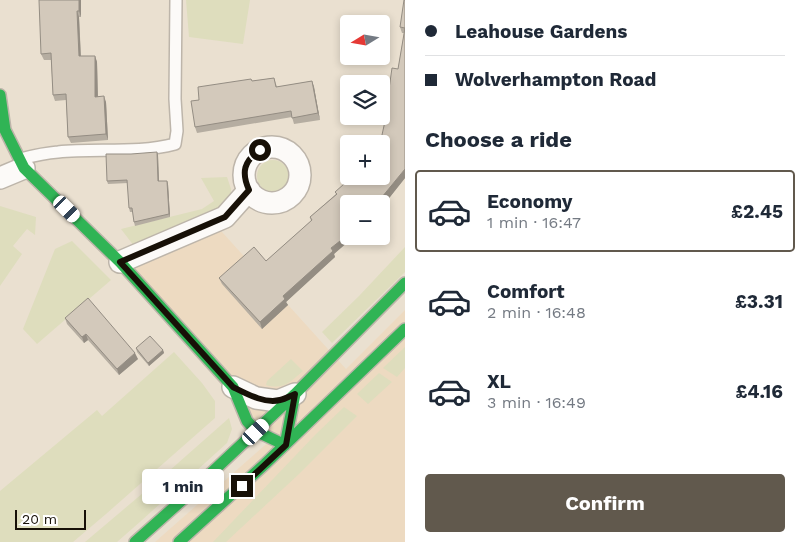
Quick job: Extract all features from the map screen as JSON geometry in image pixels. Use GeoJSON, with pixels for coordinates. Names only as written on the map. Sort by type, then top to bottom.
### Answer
{"type":"FeatureCollection","features":[{"type":"Feature","properties":{"kind":"main road"},"geometry":{"type":"LineString","coordinates":[[0,95],[5,130],[22,163],[120,262],[233,387],[247,421],[256,432],[286,445]]}},
{"type":"Feature","properties":{"kind":"main road"},"geometry":{"type":"LineString","coordinates":[[135,542],[256,432],[405,283]]}},
{"type":"Feature","properties":{"kind":"main road"},"geometry":{"type":"LineString","coordinates":[[179,542],[286,445],[405,329]]}},
{"type":"Feature","properties":{"kind":"main road"},"geometry":{"type":"LineString","coordinates":[[286,445],[295,394]]}},
{"type":"Feature","properties":{"kind":"street"},"geometry":{"type":"LineString","coordinates":[[0,178],[22,163]]}},
{"type":"Feature","properties":{"kind":"street"},"geometry":{"type":"LineString","coordinates":[[120,262],[225,217],[249,190]]}},
{"type":"Feature","properties":{"kind":"street"},"geometry":{"type":"LineString","coordinates":[[233,387],[256,398],[278,401],[295,394]]}},
{"type":"Feature","properties":{"kind":"lane"},"geometry":{"type":"LineString","coordinates":[[22,163],[57,152],[161,148],[175,144],[178,131],[175,99],[176,0]]}},
{"type":"Feature","properties":{"kind":"shaded area"},"geometry":{"type":"Polygon","coordinates":[[[213,222],[346,369],[405,310],[405,542],[155,542],[272,439],[120,262],[213,222]]]}},
{"type":"Feature","properties":{"kind":"green space"},"geometry":{"type":"Polygon","coordinates":[[[186,0],[250,0],[243,44],[189,37],[186,0]]]}},
{"type":"Feature","properties":{"kind":"green space"},"geometry":{"type":"Polygon","coordinates":[[[273,160],[279,161],[284,165],[288,170],[288,182],[284,187],[279,191],[273,192],[267,191],[262,187],[258,182],[257,176],[258,170],[262,165],[267,161],[273,160]]]}},
{"type":"Feature","properties":{"kind":"green space"},"geometry":{"type":"Polygon","coordinates":[[[227,177],[231,196],[221,210],[134,246],[121,229],[202,209],[214,201],[201,178],[227,177]]]}},
{"type":"Feature","properties":{"kind":"green space"},"geometry":{"type":"Polygon","coordinates":[[[0,206],[36,217],[35,235],[27,229],[13,246],[22,254],[0,286],[0,206]]]}},
{"type":"Feature","properties":{"kind":"green space"},"geometry":{"type":"Polygon","coordinates":[[[72,241],[111,280],[37,344],[23,329],[55,249],[72,241]]]}},
{"type":"Feature","properties":{"kind":"green space"},"geometry":{"type":"Polygon","coordinates":[[[405,247],[405,272],[332,343],[322,332],[405,247]]]}},
{"type":"Feature","properties":{"kind":"green space"},"geometry":{"type":"Polygon","coordinates":[[[405,347],[405,368],[397,377],[383,368],[405,347]]]}},
{"type":"Feature","properties":{"kind":"green space"},"geometry":{"type":"Polygon","coordinates":[[[174,352],[202,383],[215,401],[215,418],[73,542],[0,542],[0,491],[97,410],[102,416],[174,352]]]}},
{"type":"Feature","properties":{"kind":"green space"},"geometry":{"type":"Polygon","coordinates":[[[291,359],[303,371],[282,386],[266,385],[267,381],[291,359]]]}},
{"type":"Feature","properties":{"kind":"green space"},"geometry":{"type":"Polygon","coordinates":[[[379,373],[392,382],[368,404],[357,394],[379,373]]]}},
{"type":"Feature","properties":{"kind":"green space"},"geometry":{"type":"Polygon","coordinates":[[[344,407],[357,416],[299,474],[226,542],[213,542],[315,435],[344,407]]]}},
{"type":"Feature","properties":{"kind":"green space"},"geometry":{"type":"Polygon","coordinates":[[[229,418],[232,429],[227,443],[117,542],[85,542],[169,471],[229,418]]]}},
{"type":"Feature","properties":{"kind":"building"},"geometry":{"type":"Polygon","coordinates":[[[39,0],[79,0],[79,11],[77,11],[79,56],[95,56],[95,97],[104,96],[106,134],[68,137],[66,94],[53,95],[51,53],[41,54],[39,0]]]}},
{"type":"Feature","properties":{"kind":"building"},"geometry":{"type":"Polygon","coordinates":[[[405,0],[405,28],[400,27],[405,0]]]}},
{"type":"Feature","properties":{"kind":"building"},"geometry":{"type":"Polygon","coordinates":[[[405,28],[405,169],[384,195],[340,195],[340,241],[331,248],[333,251],[283,296],[285,299],[260,322],[219,278],[254,247],[266,261],[312,220],[310,217],[337,194],[335,192],[343,185],[390,185],[390,135],[382,135],[384,125],[390,125],[390,82],[392,68],[398,69],[405,28]]]}},
{"type":"Feature","properties":{"kind":"building"},"geometry":{"type":"Polygon","coordinates":[[[274,78],[276,87],[312,81],[318,113],[292,118],[291,111],[195,127],[191,101],[199,100],[198,87],[251,79],[252,81],[274,78]]]}},
{"type":"Feature","properties":{"kind":"building"},"geometry":{"type":"Polygon","coordinates":[[[157,152],[158,181],[167,181],[169,214],[134,222],[132,208],[129,208],[127,180],[107,181],[106,154],[157,152]]]}},
{"type":"Feature","properties":{"kind":"building"},"geometry":{"type":"Polygon","coordinates":[[[88,298],[135,353],[117,369],[86,334],[82,337],[65,318],[88,298]]]}},
{"type":"Feature","properties":{"kind":"building"},"geometry":{"type":"Polygon","coordinates":[[[150,336],[163,350],[148,363],[136,348],[150,336]]]}},
{"type":"Feature","properties":{"kind":"traffic: fast"},"geometry":{"type":"LineString","coordinates":[[0,95],[5,130],[24,168],[120,262],[233,387],[247,421],[256,431],[285,445],[295,394]]}},
{"type":"Feature","properties":{"kind":"traffic: fast"},"geometry":{"type":"LineString","coordinates":[[135,542],[295,394],[405,283]]}},
{"type":"Feature","properties":{"kind":"traffic: fast"},"geometry":{"type":"LineString","coordinates":[[179,542],[265,464],[405,329]]}},
{"type":"Feature","properties":{"kind":"route"},"geometry":{"type":"LineString","coordinates":[[242,486],[286,445],[295,394],[278,401],[267,400],[256,398],[233,387],[120,262],[225,217],[249,190],[244,172],[252,155],[260,150]]}}]}
